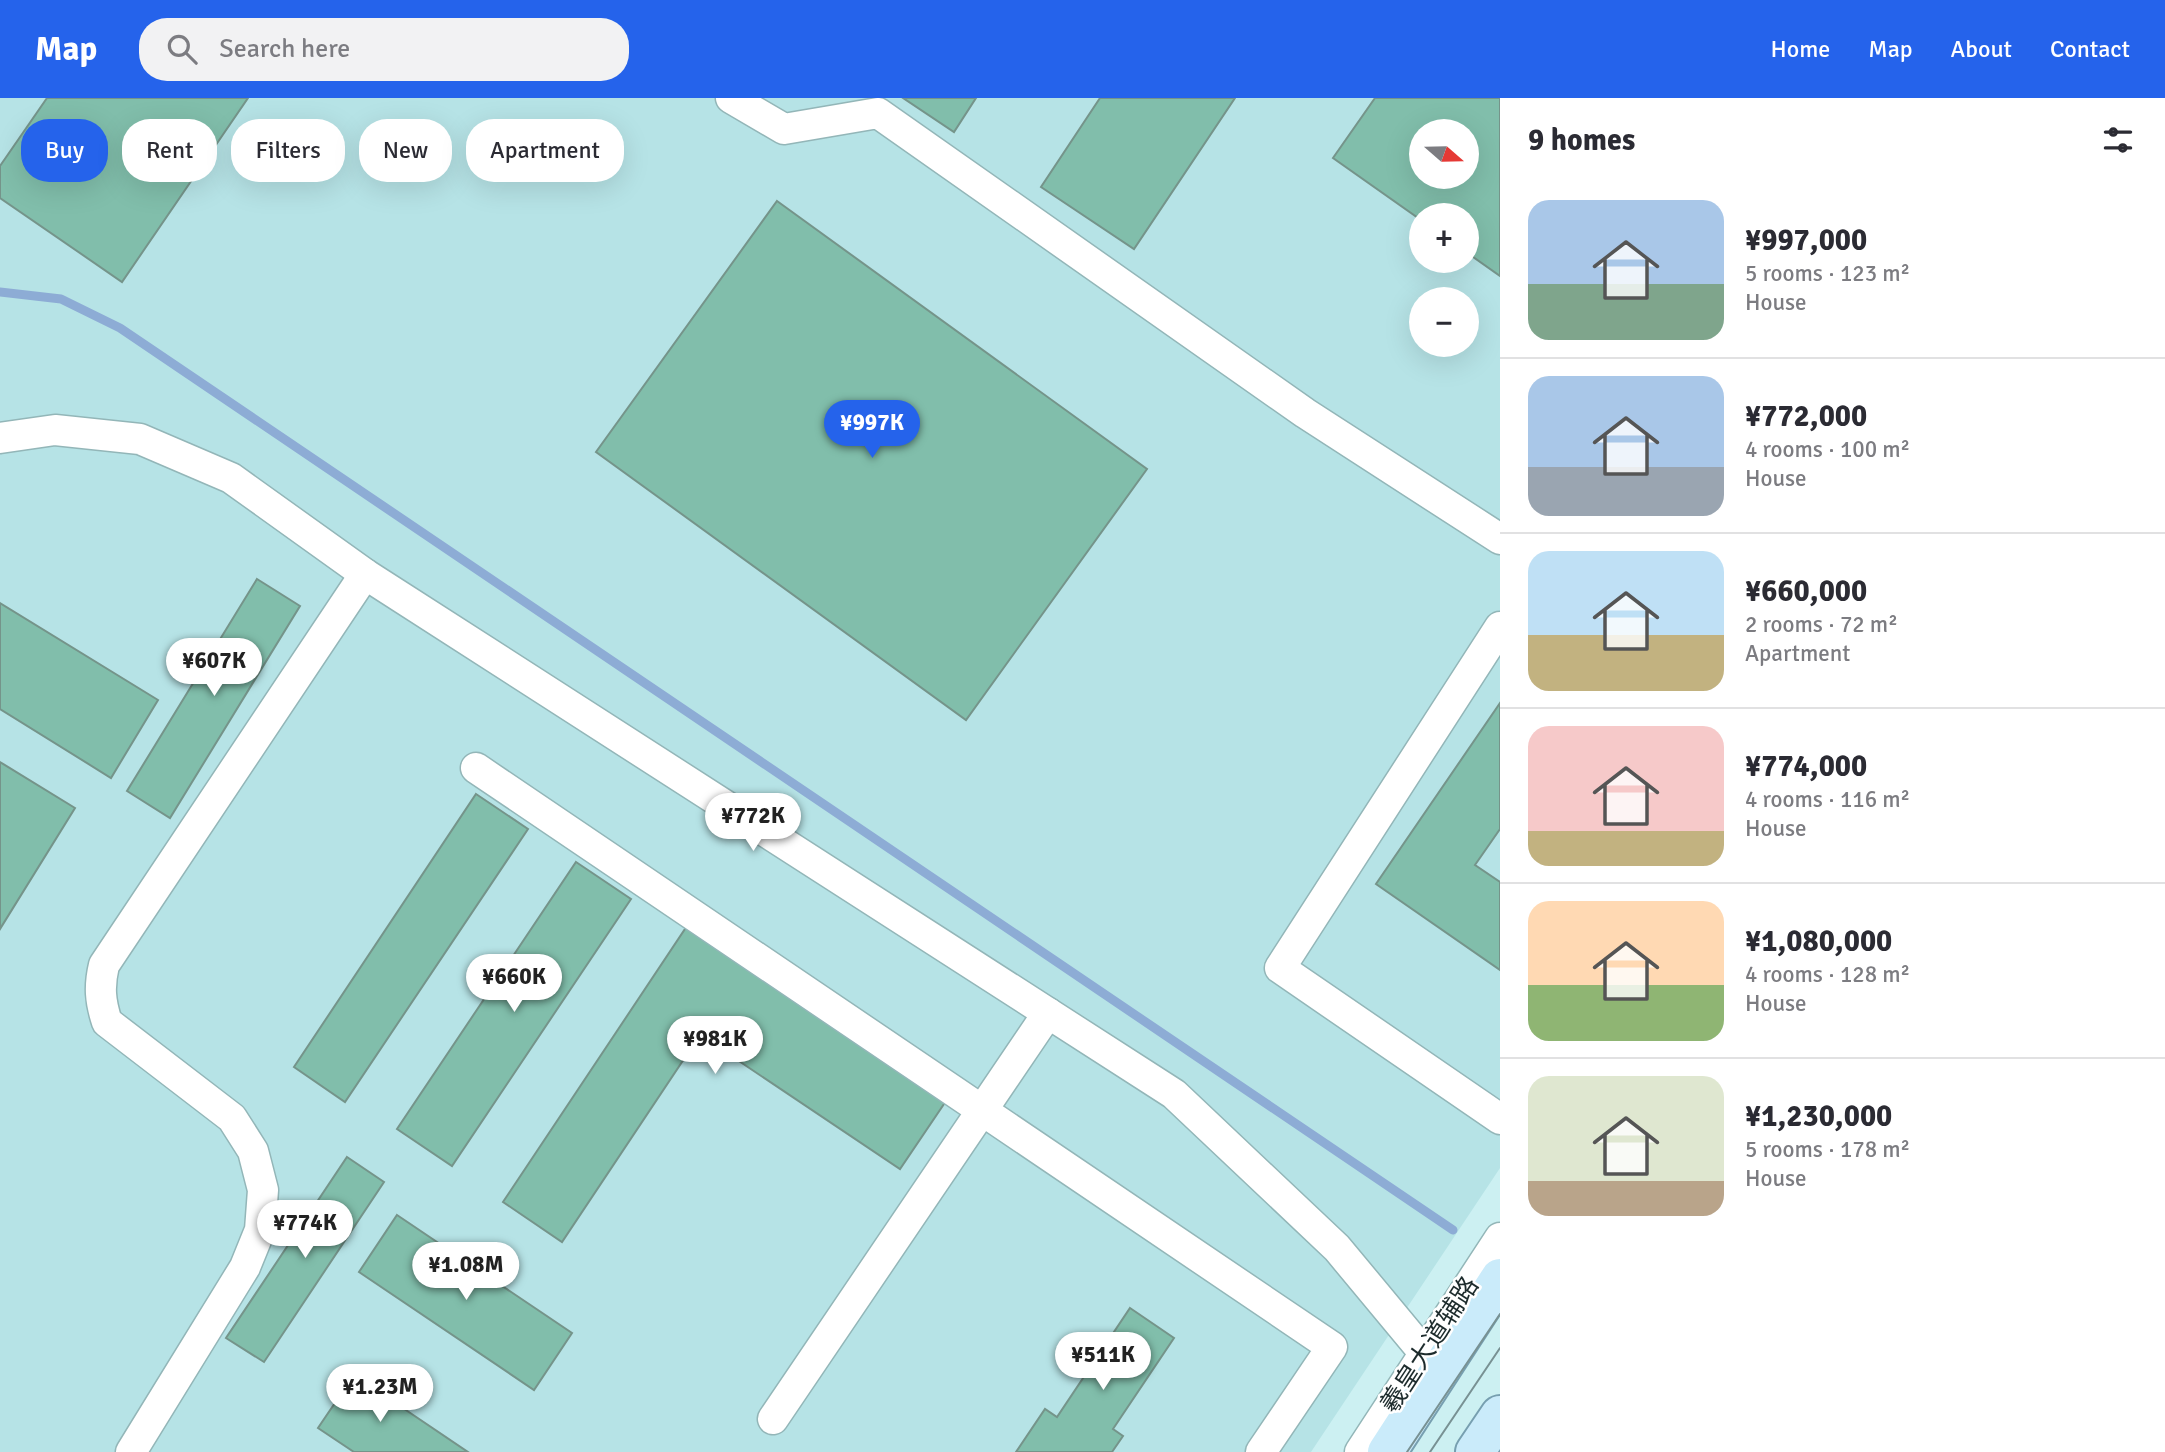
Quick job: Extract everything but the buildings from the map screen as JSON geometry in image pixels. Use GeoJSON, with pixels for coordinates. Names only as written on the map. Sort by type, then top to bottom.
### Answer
{"type":"FeatureCollection","features":[{"type":"Feature","properties":{"kind":"main road"},"geometry":{"type":"LineString","coordinates":[[1387,1452],[1432,1364],[1500,1278]]}},
{"type":"Feature","properties":{"kind":"street"},"geometry":{"type":"LineString","coordinates":[[731,98],[784,129],[878,113],[1305,413],[1500,539]]}},
{"type":"Feature","properties":{"kind":"street"},"geometry":{"type":"LineString","coordinates":[[0,438],[55,430],[140,439],[232,478],[365,574],[1174,1094],[1337,1248],[1432,1364]]}},
{"type":"Feature","properties":{"kind":"street"},"geometry":{"type":"LineString","coordinates":[[131,1452],[245,1267],[260,1230],[263,1190],[253,1152],[232,1118],[107,1021],[100,1003],[99,984],[104,965],[365,574]]}},
{"type":"Feature","properties":{"kind":"street"},"geometry":{"type":"LineString","coordinates":[[1500,627],[1280,968],[1500,1119]]}},
{"type":"Feature","properties":{"kind":"street"},"geometry":{"type":"LineString","coordinates":[[476,768],[1332,1347],[1261,1452]]}},
{"type":"Feature","properties":{"kind":"street"},"geometry":{"type":"LineString","coordinates":[[773,1419],[1048,1013]]}},
{"type":"Feature","properties":{"kind":"street","name":"羲皇大道辅路"},"geometry":{"type":"LineString","coordinates":[[1360,1452],[1432,1364],[1500,1238]]}},
{"type":"Feature","properties":{"kind":"shaded area"},"geometry":{"type":"Polygon","coordinates":[[[0,98],[1500,98],[1500,1168],[1311,1452],[0,1452],[0,98]]]}},
{"type":"Feature","properties":{"kind":"waterway"},"geometry":{"type":"LineString","coordinates":[[0,292],[61,299],[120,328],[1453,1230]]}},
{"type":"Feature","properties":{"kind":"tram line"},"geometry":{"type":"LineString","coordinates":[[1407,1452],[1500,1314]]}},
{"type":"Feature","properties":{"kind":"tram line"},"geometry":{"type":"LineString","coordinates":[[1430,1452],[1500,1348]]}}]}
